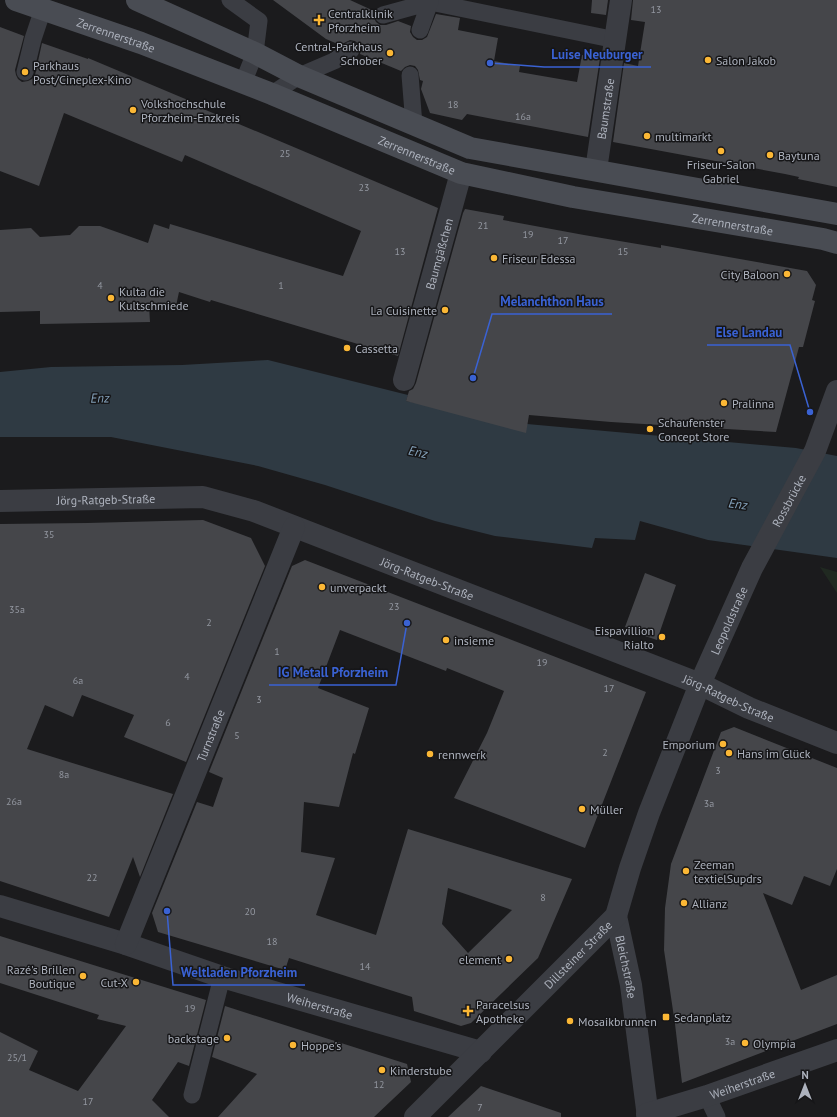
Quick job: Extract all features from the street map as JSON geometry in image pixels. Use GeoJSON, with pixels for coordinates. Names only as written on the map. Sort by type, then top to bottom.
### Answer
{"type":"FeatureCollection","features":[{"type":"Feature","properties":{"kind":"main road","name":"Zerrennerstraße"},"geometry":{"type":"LineString","coordinates":[[16,0],[141,43],[272,94],[461,173],[572,197],[837,242]]}},
{"type":"Feature","properties":{"kind":"main road"},"geometry":{"type":"LineString","coordinates":[[137,0],[254,53],[299,76],[470,148],[837,214]]}},
{"type":"Feature","properties":{"kind":"street","name":"Baumstraße"},"geometry":{"type":"LineString","coordinates":[[596,170],[622,0]]}},
{"type":"Feature","properties":{"kind":"street","name":"Baumgäßchen"},"geometry":{"type":"LineString","coordinates":[[404,380],[461,173]]}},
{"type":"Feature","properties":{"kind":"street","name":"Rossbrücke"},"geometry":{"type":"LineString","coordinates":[[761,552],[816,447],[837,391]]}},
{"type":"Feature","properties":{"kind":"street","name":"Jörg-Ratgeb-Straße"},"geometry":{"type":"LineString","coordinates":[[0,501],[203,497],[254,511],[700,684],[749,708],[837,743]]}},
{"type":"Feature","properties":{"kind":"street","name":"Turnstraße"},"geometry":{"type":"LineString","coordinates":[[126,944],[294,527]]}},
{"type":"Feature","properties":{"kind":"street","name":"Leopoldstraße"},"geometry":{"type":"LineString","coordinates":[[700,684],[761,552]]}},
{"type":"Feature","properties":{"kind":"street","name":"Dillsteiner Straße"},"geometry":{"type":"LineString","coordinates":[[415,1117],[616,916],[630,868],[649,813],[700,684]]}},
{"type":"Feature","properties":{"kind":"street","name":"Weiherstraße"},"geometry":{"type":"LineString","coordinates":[[0,906],[126,944],[222,977],[481,1052]]}},
{"type":"Feature","properties":{"kind":"street","name":"Bleichstraße"},"geometry":{"type":"LineString","coordinates":[[616,916],[631,985],[646,1116]]}},
{"type":"Feature","properties":{"kind":"street","name":"Weiherstraße"},"geometry":{"type":"LineString","coordinates":[[646,1116],[708,1096],[837,1050]]}},
{"type":"Feature","properties":{"kind":"lane"},"geometry":{"type":"LineString","coordinates":[[230,0],[259,21],[254,53],[243,83]]}},
{"type":"Feature","properties":{"kind":"lane"},"geometry":{"type":"LineString","coordinates":[[383,15],[430,1],[616,40]]}},
{"type":"Feature","properties":{"kind":"lane"},"geometry":{"type":"LineString","coordinates":[[420,30],[430,1]]}},
{"type":"Feature","properties":{"kind":"lane"},"geometry":{"type":"LineString","coordinates":[[25,72],[33,39],[43,9]]}},
{"type":"Feature","properties":{"kind":"lane"},"geometry":{"type":"LineString","coordinates":[[272,94],[299,76],[334,61],[352,50]]}},
{"type":"Feature","properties":{"kind":"lane"},"geometry":{"type":"LineString","coordinates":[[410,75],[414,125]]}},
{"type":"Feature","properties":{"kind":"lane"},"geometry":{"type":"LineString","coordinates":[[192,1095],[222,977]]}},
{"type":"Feature","properties":{"kind":"lane"},"geometry":{"type":"LineString","coordinates":[[708,1096],[716,1117]]}},
{"type":"Feature","properties":{"kind":"shaded area"},"geometry":{"type":"Polygon","coordinates":[[[820,567],[837,572],[837,593],[820,567]]]}},
{"type":"Feature","properties":{"kind":"water","name":"Enz"},"geometry":{"type":"Polygon","coordinates":[[[268,360],[408,395],[406,401],[527,424],[796,448],[837,456],[837,558],[708,540],[640,521],[635,540],[595,538],[592,548],[495,536],[435,521],[325,485],[258,466],[111,437],[0,437],[0,372],[51,367],[182,365],[268,360]]]}},
{"type":"Feature","properties":{"kind":"building"},"geometry":{"type":"Polygon","coordinates":[[[273,0],[350,0],[374,11],[374,18],[380,25],[386,25],[398,21],[411,26],[410,32],[417,40],[422,40],[427,37],[436,14],[460,18],[458,30],[498,38],[494,61],[520,66],[519,72],[577,82],[582,55],[600,58],[588,137],[467,114],[462,120],[430,113],[421,89],[423,81],[420,80],[418,70],[415,66],[410,65],[401,71],[360,54],[360,45],[355,41],[350,40],[340,45],[326,39],[273,0]]]}},
{"type":"Feature","properties":{"kind":"building"},"geometry":{"type":"Polygon","coordinates":[[[592,0],[608,0],[606,15],[591,13],[592,0]]]}},
{"type":"Feature","properties":{"kind":"building"},"geometry":{"type":"Polygon","coordinates":[[[633,0],[837,0],[837,187],[798,179],[799,177],[785,174],[613,142],[624,63],[638,66],[645,22],[631,20],[633,0]]]}},
{"type":"Feature","properties":{"kind":"building"},"geometry":{"type":"Polygon","coordinates":[[[0,27],[24,36],[15,70],[18,79],[22,82],[32,79],[35,75],[42,43],[88,58],[202,106],[201,108],[438,208],[398,356],[211,300],[210,302],[179,292],[176,306],[149,305],[150,322],[40,324],[40,311],[0,312],[0,230],[31,228],[40,237],[70,235],[79,226],[100,226],[148,243],[154,224],[169,229],[170,224],[343,276],[361,231],[185,155],[182,162],[64,113],[39,186],[0,171],[0,27]]]}},
{"type":"Feature","properties":{"kind":"building"},"geometry":{"type":"Polygon","coordinates":[[[465,209],[504,216],[503,220],[584,235],[661,248],[661,245],[807,271],[816,285],[812,300],[815,301],[803,347],[799,347],[776,432],[611,422],[529,415],[526,433],[406,401],[409,391],[413,389],[416,383],[465,209]]]}},
{"type":"Feature","properties":{"kind":"building"},"geometry":{"type":"Polygon","coordinates":[[[203,520],[251,538],[265,566],[186,762],[124,737],[134,715],[82,695],[73,717],[45,705],[27,749],[173,794],[140,877],[133,857],[109,917],[0,881],[0,524],[203,520]]]}},
{"type":"Feature","properties":{"kind":"building"},"geometry":{"type":"Polygon","coordinates":[[[305,560],[646,692],[585,848],[454,798],[487,733],[504,691],[447,668],[446,671],[340,630],[318,688],[369,708],[355,754],[353,753],[339,807],[304,802],[301,852],[335,858],[316,915],[376,935],[408,829],[572,879],[538,958],[471,1023],[461,1026],[414,1011],[412,997],[289,958],[285,970],[158,932],[152,913],[197,802],[213,807],[223,778],[209,772],[292,566],[305,560]],[[448,888],[442,924],[468,953],[512,910],[448,888]]]}},
{"type":"Feature","properties":{"kind":"building"},"geometry":{"type":"Polygon","coordinates":[[[645,573],[676,585],[657,640],[633,632],[633,630],[625,627],[645,573]]]}},
{"type":"Feature","properties":{"kind":"building"},"geometry":{"type":"Polygon","coordinates":[[[734,727],[837,768],[837,869],[830,886],[804,876],[792,905],[763,893],[801,990],[837,975],[837,1024],[682,1083],[664,950],[665,908],[671,864],[721,732],[734,727]]]}},
{"type":"Feature","properties":{"kind":"building"},"geometry":{"type":"Polygon","coordinates":[[[0,936],[206,1000],[189,1066],[178,1062],[152,1100],[169,1117],[0,1117],[0,1032],[38,1051],[29,1070],[78,1091],[126,1026],[97,1019],[99,1015],[0,983],[0,936]]]}},
{"type":"Feature","properties":{"kind":"building"},"geometry":{"type":"Polygon","coordinates":[[[225,1006],[407,1064],[411,1082],[374,1117],[218,1117],[257,1074],[212,1057],[225,1006]]]}},
{"type":"Feature","properties":{"kind":"building"},"geometry":{"type":"Polygon","coordinates":[[[481,1086],[561,1113],[561,1117],[448,1117],[481,1086]]]}},
{"type":"Feature","properties":{"kind":"place","name":"Centralklinik Pforzheim"},"geometry":{"type":"Point","coordinates":[319,20]}},
{"type":"Feature","properties":{"kind":"place","name":"Central-Parkhaus Schober"},"geometry":{"type":"Point","coordinates":[390,53]}},
{"type":"Feature","properties":{"kind":"place","name":"Salon Jakob"},"geometry":{"type":"Point","coordinates":[708,60]}},
{"type":"Feature","properties":{"kind":"place","name":"Luise Neuburger"},"geometry":{"type":"Point","coordinates":[490,63]}},
{"type":"Feature","properties":{"kind":"place","name":"Parkhaus Post/Cineplex-Kino"},"geometry":{"type":"Point","coordinates":[25,72]}},
{"type":"Feature","properties":{"kind":"place","name":"Volkshochschule Pforzheim-Enzkreis"},"geometry":{"type":"Point","coordinates":[133,110]}},
{"type":"Feature","properties":{"kind":"place","name":"multimarkt"},"geometry":{"type":"Point","coordinates":[647,136]}},
{"type":"Feature","properties":{"kind":"place","name":"Friseur-Salon Gabriel"},"geometry":{"type":"Point","coordinates":[721,151]}},
{"type":"Feature","properties":{"kind":"place","name":"Baytuna"},"geometry":{"type":"Point","coordinates":[770,155]}},
{"type":"Feature","properties":{"kind":"place","name":"Friseur Edessa"},"geometry":{"type":"Point","coordinates":[494,258]}},
{"type":"Feature","properties":{"kind":"place","name":"City Baloon"},"geometry":{"type":"Point","coordinates":[787,274]}},
{"type":"Feature","properties":{"kind":"place","name":"Kulta die Kultschmiede"},"geometry":{"type":"Point","coordinates":[111,298]}},
{"type":"Feature","properties":{"kind":"place","name":"La Cuisinette"},"geometry":{"type":"Point","coordinates":[445,310]}},
{"type":"Feature","properties":{"kind":"place","name":"Cassetta"},"geometry":{"type":"Point","coordinates":[347,348]}},
{"type":"Feature","properties":{"kind":"place","name":"Melanchthon Haus"},"geometry":{"type":"Point","coordinates":[473,378]}},
{"type":"Feature","properties":{"kind":"place","name":"Pralinna"},"geometry":{"type":"Point","coordinates":[724,403]}},
{"type":"Feature","properties":{"kind":"place","name":"Else Landau"},"geometry":{"type":"Point","coordinates":[810,412]}},
{"type":"Feature","properties":{"kind":"place","name":"Schaufenster Concept Store"},"geometry":{"type":"Point","coordinates":[650,429]}},
{"type":"Feature","properties":{"kind":"place","name":"unverpackt"},"geometry":{"type":"Point","coordinates":[322,587]}},
{"type":"Feature","properties":{"kind":"place","name":"IG Metall Pforzheim"},"geometry":{"type":"Point","coordinates":[407,623]}},
{"type":"Feature","properties":{"kind":"place","name":"Eispavillion Rialto"},"geometry":{"type":"Point","coordinates":[662,637]}},
{"type":"Feature","properties":{"kind":"place","name":"insieme"},"geometry":{"type":"Point","coordinates":[446,640]}},
{"type":"Feature","properties":{"kind":"place","name":"Emporium"},"geometry":{"type":"Point","coordinates":[723,744]}},
{"type":"Feature","properties":{"kind":"place","name":"Hans im Glück"},"geometry":{"type":"Point","coordinates":[729,753]}},
{"type":"Feature","properties":{"kind":"place","name":"rennwerk"},"geometry":{"type":"Point","coordinates":[430,754]}},
{"type":"Feature","properties":{"kind":"place","name":"Müller"},"geometry":{"type":"Point","coordinates":[582,809]}},
{"type":"Feature","properties":{"kind":"place","name":"Zeeman textielSupdrs"},"geometry":{"type":"Point","coordinates":[686,871]}},
{"type":"Feature","properties":{"kind":"place","name":"Allianz"},"geometry":{"type":"Point","coordinates":[684,903]}},
{"type":"Feature","properties":{"kind":"place","name":"Weltladen Pforzheim"},"geometry":{"type":"Point","coordinates":[167,911]}},
{"type":"Feature","properties":{"kind":"place","name":"element"},"geometry":{"type":"Point","coordinates":[509,959]}},
{"type":"Feature","properties":{"kind":"place","name":"Razé's Brillen Boutique"},"geometry":{"type":"Point","coordinates":[83,976]}},
{"type":"Feature","properties":{"kind":"place","name":"Cut-X"},"geometry":{"type":"Point","coordinates":[136,982]}},
{"type":"Feature","properties":{"kind":"place","name":"Paracelsus Apotheke"},"geometry":{"type":"Point","coordinates":[468,1011]}},
{"type":"Feature","properties":{"kind":"place","name":"Sedanplatz"},"geometry":{"type":"Point","coordinates":[666,1017]}},
{"type":"Feature","properties":{"kind":"place","name":"Mosaikbrunnen"},"geometry":{"type":"Point","coordinates":[570,1021]}},
{"type":"Feature","properties":{"kind":"place","name":"backstage"},"geometry":{"type":"Point","coordinates":[227,1038]}},
{"type":"Feature","properties":{"kind":"place","name":"Olympia"},"geometry":{"type":"Point","coordinates":[745,1043]}},
{"type":"Feature","properties":{"kind":"place","name":"Hoppe's"},"geometry":{"type":"Point","coordinates":[293,1045]}},
{"type":"Feature","properties":{"kind":"place","name":"Kinderstube"},"geometry":{"type":"Point","coordinates":[382,1070]}}]}
